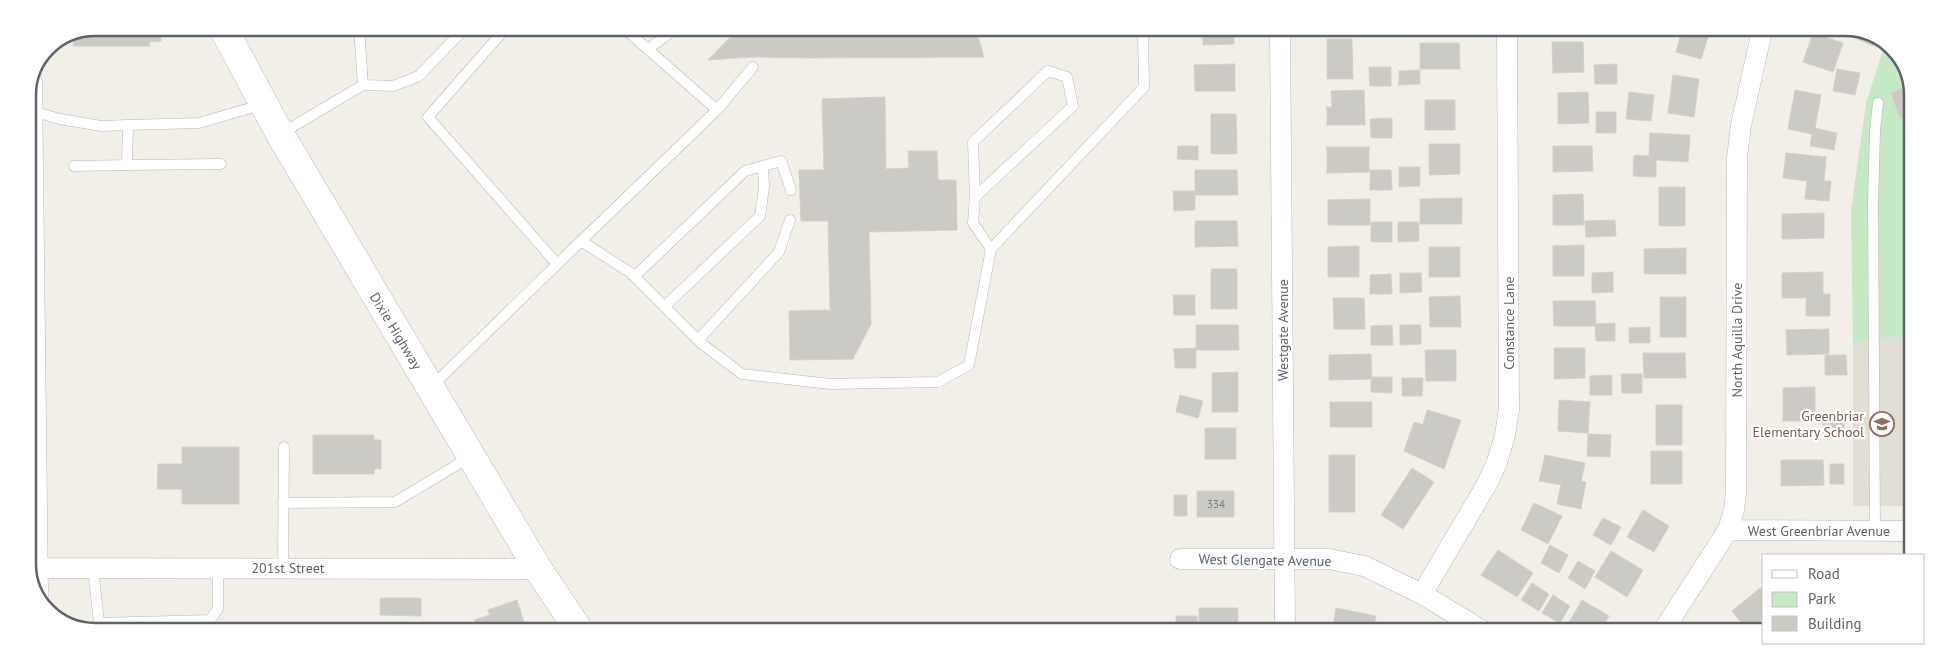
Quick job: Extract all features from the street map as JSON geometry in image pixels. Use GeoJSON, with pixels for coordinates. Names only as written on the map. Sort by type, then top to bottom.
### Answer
{"type":"FeatureCollection","features":[{"type":"Feature","properties":{"kind":"main road","name":"Dixie Highway"},"geometry":{"type":"LineString","coordinates":[[227,36],[280,134],[430,388],[538,569],[574,623]]}},
{"type":"Feature","properties":{"kind":"street","name":"Westgate Avenue"},"geometry":{"type":"LineString","coordinates":[[1280,36],[1285,623]]}},
{"type":"Feature","properties":{"kind":"street","name":"Constance Lane"},"geometry":{"type":"LineString","coordinates":[[1422,594],[1487,484],[1497,462],[1505,435],[1509,409],[1506,36]]}},
{"type":"Feature","properties":{"kind":"street","name":"North Aquilla Drive"},"geometry":{"type":"LineString","coordinates":[[1668,623],[1728,530],[1734,510],[1736,493],[1738,158],[1741,125],[1761,36]]}},
{"type":"Feature","properties":{"kind":"street","name":"West Greenbriar Avenue"},"geometry":{"type":"LineString","coordinates":[[1728,530],[1904,531]]}},
{"type":"Feature","properties":{"kind":"street","name":"West Glengate Avenue"},"geometry":{"type":"LineString","coordinates":[[1180,559],[1328,559],[1364,566],[1422,594],[1470,623]]}},
{"type":"Feature","properties":{"kind":"street","name":"201st Street"},"geometry":{"type":"LineString","coordinates":[[36,568],[538,569]]}},
{"type":"Feature","properties":{"kind":"lane"},"geometry":{"type":"LineString","coordinates":[[360,36],[363,85]]}},
{"type":"Feature","properties":{"kind":"lane"},"geometry":{"type":"LineString","coordinates":[[280,134],[363,85],[393,86],[419,76],[457,36]]}},
{"type":"Feature","properties":{"kind":"lane"},"geometry":{"type":"LineString","coordinates":[[499,36],[428,117],[557,264]]}},
{"type":"Feature","properties":{"kind":"lane"},"geometry":{"type":"LineString","coordinates":[[634,36],[717,110]]}},
{"type":"Feature","properties":{"kind":"lane"},"geometry":{"type":"LineString","coordinates":[[648,49],[666,36]]}},
{"type":"Feature","properties":{"kind":"lane"},"geometry":{"type":"LineString","coordinates":[[581,241],[635,276],[698,340],[742,374],[830,384],[938,382],[969,366],[991,249],[1144,87],[1144,36]]}},
{"type":"Feature","properties":{"kind":"lane"},"geometry":{"type":"LineString","coordinates":[[430,388],[717,110],[753,67]]}},
{"type":"Feature","properties":{"kind":"lane"},"geometry":{"type":"LineString","coordinates":[[975,196],[1074,106],[1067,77],[1048,71],[973,142],[975,196],[973,223],[991,249]]}},
{"type":"Feature","properties":{"kind":"lane"},"geometry":{"type":"LineString","coordinates":[[36,112],[60,119],[101,126],[128,126],[199,123],[264,104]]}},
{"type":"Feature","properties":{"kind":"lane"},"geometry":{"type":"LineString","coordinates":[[1875,532],[1873,202],[1875,130],[1878,104]]}},
{"type":"Feature","properties":{"kind":"lane"},"geometry":{"type":"LineString","coordinates":[[127,165],[128,126]]}},
{"type":"Feature","properties":{"kind":"lane"},"geometry":{"type":"LineString","coordinates":[[635,276],[745,171],[781,161],[791,190]]}},
{"type":"Feature","properties":{"kind":"lane"},"geometry":{"type":"LineString","coordinates":[[74,166],[221,164]]}},
{"type":"Feature","properties":{"kind":"lane"},"geometry":{"type":"LineString","coordinates":[[665,306],[760,216],[763,202],[763,166]]}},
{"type":"Feature","properties":{"kind":"lane"},"geometry":{"type":"LineString","coordinates":[[698,340],[779,252],[790,220]]}},
{"type":"Feature","properties":{"kind":"lane"},"geometry":{"type":"LineString","coordinates":[[283,568],[284,447]]}},
{"type":"Feature","properties":{"kind":"lane"},"geometry":{"type":"LineString","coordinates":[[283,503],[396,502],[471,457]]}},
{"type":"Feature","properties":{"kind":"lane"},"geometry":{"type":"LineString","coordinates":[[93,568],[98,623]]}},
{"type":"Feature","properties":{"kind":"lane"},"geometry":{"type":"LineString","coordinates":[[154,623],[210,620],[218,609],[218,568]]}},
{"type":"Feature","properties":{"kind":"shaded area","name":"Greenbriar Elementary School"},"geometry":{"type":"Polygon","coordinates":[[[1904,335],[1904,506],[1853,506],[1853,343],[1904,335]]]}},
{"type":"Feature","properties":{"kind":"green space"},"geometry":{"type":"Polygon","coordinates":[[[1883,50],[1894,62],[1903,83],[1904,91],[1904,335],[1853,343],[1851,211],[1866,103],[1883,50]]]}},
{"type":"Feature","properties":{"kind":"building"},"geometry":{"type":"Polygon","coordinates":[[[161,36],[161,41],[149,42],[150,46],[73,46],[74,40],[83,37],[161,36]]]}},
{"type":"Feature","properties":{"kind":"building"},"geometry":{"type":"Polygon","coordinates":[[[731,36],[978,36],[984,57],[752,57],[708,60],[731,36]]]}},
{"type":"Feature","properties":{"kind":"building"},"geometry":{"type":"Polygon","coordinates":[[[1203,36],[1234,36],[1234,44],[1203,45],[1203,36]]]}},
{"type":"Feature","properties":{"kind":"building"},"geometry":{"type":"Polygon","coordinates":[[[1681,36],[1708,36],[1701,59],[1676,52],[1681,36]]]}},
{"type":"Feature","properties":{"kind":"building"},"geometry":{"type":"Polygon","coordinates":[[[1812,36],[1822,36],[1843,43],[1833,72],[1803,62],[1812,36]]]}},
{"type":"Feature","properties":{"kind":"building"},"geometry":{"type":"Polygon","coordinates":[[[1853,37],[1868,41],[1874,44],[1873,46],[1853,37]]]}},
{"type":"Feature","properties":{"kind":"building"},"geometry":{"type":"Polygon","coordinates":[[[1327,39],[1352,39],[1353,79],[1327,79],[1327,39]]]}},
{"type":"Feature","properties":{"kind":"building"},"geometry":{"type":"Polygon","coordinates":[[[1552,42],[1583,42],[1584,72],[1553,73],[1552,42]]]}},
{"type":"Feature","properties":{"kind":"building"},"geometry":{"type":"Polygon","coordinates":[[[1420,43],[1459,43],[1460,69],[1420,69],[1420,43]]]}},
{"type":"Feature","properties":{"kind":"building"},"geometry":{"type":"Polygon","coordinates":[[[1235,64],[1235,91],[1195,91],[1194,65],[1235,64]]]}},
{"type":"Feature","properties":{"kind":"building"},"geometry":{"type":"Polygon","coordinates":[[[1617,64],[1617,84],[1595,84],[1594,65],[1617,64]]]}},
{"type":"Feature","properties":{"kind":"building"},"geometry":{"type":"Polygon","coordinates":[[[1369,67],[1391,67],[1391,86],[1370,86],[1369,67]]]}},
{"type":"Feature","properties":{"kind":"building"},"geometry":{"type":"Polygon","coordinates":[[[1837,69],[1860,73],[1855,95],[1833,91],[1837,69]]]}},
{"type":"Feature","properties":{"kind":"building"},"geometry":{"type":"Polygon","coordinates":[[[1420,70],[1420,84],[1399,85],[1399,71],[1420,70]]]}},
{"type":"Feature","properties":{"kind":"building"},"geometry":{"type":"Polygon","coordinates":[[[1673,75],[1699,79],[1694,117],[1668,113],[1673,75]]]}},
{"type":"Feature","properties":{"kind":"building"},"geometry":{"type":"Polygon","coordinates":[[[1904,88],[1904,116],[1900,118],[1891,93],[1904,88]]]}},
{"type":"Feature","properties":{"kind":"building"},"geometry":{"type":"Polygon","coordinates":[[[1364,90],[1365,125],[1327,125],[1327,107],[1332,107],[1331,91],[1364,90]]]}},
{"type":"Feature","properties":{"kind":"building"},"geometry":{"type":"Polygon","coordinates":[[[1795,90],[1821,95],[1815,128],[1837,133],[1834,150],[1810,146],[1812,134],[1788,129],[1795,90]]]}},
{"type":"Feature","properties":{"kind":"building"},"geometry":{"type":"Polygon","coordinates":[[[1588,92],[1589,123],[1558,124],[1558,93],[1588,92]]]}},
{"type":"Feature","properties":{"kind":"building"},"geometry":{"type":"Polygon","coordinates":[[[1629,92],[1654,95],[1651,121],[1626,119],[1629,92]]]}},
{"type":"Feature","properties":{"kind":"building"},"geometry":{"type":"Polygon","coordinates":[[[885,97],[886,169],[909,168],[908,151],[937,151],[938,180],[956,180],[957,230],[869,232],[871,324],[853,359],[790,360],[789,311],[830,310],[828,221],[801,221],[799,170],[824,170],[822,99],[885,97]]]}},
{"type":"Feature","properties":{"kind":"building"},"geometry":{"type":"Polygon","coordinates":[[[1425,100],[1455,100],[1455,130],[1425,130],[1425,100]]]}},
{"type":"Feature","properties":{"kind":"building"},"geometry":{"type":"Polygon","coordinates":[[[1596,112],[1616,112],[1616,133],[1596,133],[1596,112]]]}},
{"type":"Feature","properties":{"kind":"building"},"geometry":{"type":"Polygon","coordinates":[[[1211,114],[1236,114],[1237,154],[1211,154],[1211,114]]]}},
{"type":"Feature","properties":{"kind":"building"},"geometry":{"type":"Polygon","coordinates":[[[1392,118],[1392,138],[1371,138],[1370,119],[1392,118]]]}},
{"type":"Feature","properties":{"kind":"building"},"geometry":{"type":"Polygon","coordinates":[[[1650,133],[1690,135],[1688,162],[1656,160],[1656,177],[1633,176],[1634,155],[1649,156],[1650,133]]]}},
{"type":"Feature","properties":{"kind":"building"},"geometry":{"type":"Polygon","coordinates":[[[1429,144],[1460,144],[1460,174],[1429,175],[1429,144]]]}},
{"type":"Feature","properties":{"kind":"building"},"geometry":{"type":"Polygon","coordinates":[[[1178,146],[1198,146],[1198,160],[1177,159],[1178,146]]]}},
{"type":"Feature","properties":{"kind":"building"},"geometry":{"type":"Polygon","coordinates":[[[1553,146],[1592,146],[1593,171],[1553,172],[1553,146]]]}},
{"type":"Feature","properties":{"kind":"building"},"geometry":{"type":"Polygon","coordinates":[[[1327,147],[1369,147],[1369,172],[1327,173],[1327,147]]]}},
{"type":"Feature","properties":{"kind":"building"},"geometry":{"type":"Polygon","coordinates":[[[1786,153],[1826,157],[1824,181],[1831,181],[1829,201],[1805,199],[1807,181],[1783,178],[1786,153]]]}},
{"type":"Feature","properties":{"kind":"building"},"geometry":{"type":"Polygon","coordinates":[[[1399,167],[1420,167],[1420,186],[1399,187],[1399,167]]]}},
{"type":"Feature","properties":{"kind":"building"},"geometry":{"type":"Polygon","coordinates":[[[1195,170],[1237,170],[1238,195],[1195,195],[1195,170]]]}},
{"type":"Feature","properties":{"kind":"building"},"geometry":{"type":"Polygon","coordinates":[[[1370,170],[1391,170],[1392,190],[1370,190],[1370,170]]]}},
{"type":"Feature","properties":{"kind":"building"},"geometry":{"type":"Polygon","coordinates":[[[1659,187],[1685,187],[1685,226],[1659,226],[1659,187]]]}},
{"type":"Feature","properties":{"kind":"building"},"geometry":{"type":"Polygon","coordinates":[[[1173,191],[1195,191],[1195,210],[1174,211],[1173,191]]]}},
{"type":"Feature","properties":{"kind":"building"},"geometry":{"type":"Polygon","coordinates":[[[1583,194],[1584,225],[1553,225],[1553,195],[1583,194]]]}},
{"type":"Feature","properties":{"kind":"building"},"geometry":{"type":"Polygon","coordinates":[[[1462,198],[1462,224],[1420,224],[1420,199],[1462,198]]]}},
{"type":"Feature","properties":{"kind":"building"},"geometry":{"type":"Polygon","coordinates":[[[1370,199],[1370,225],[1328,225],[1328,200],[1370,199]]]}},
{"type":"Feature","properties":{"kind":"building"},"geometry":{"type":"Polygon","coordinates":[[[1824,213],[1824,238],[1782,239],[1782,214],[1824,213]]]}},
{"type":"Feature","properties":{"kind":"building"},"geometry":{"type":"Polygon","coordinates":[[[1615,220],[1616,236],[1586,237],[1585,221],[1615,220]]]}},
{"type":"Feature","properties":{"kind":"building"},"geometry":{"type":"Polygon","coordinates":[[[1195,221],[1237,221],[1238,246],[1195,247],[1195,221]]]}},
{"type":"Feature","properties":{"kind":"building"},"geometry":{"type":"Polygon","coordinates":[[[1371,222],[1392,222],[1392,242],[1371,242],[1371,222]]]}},
{"type":"Feature","properties":{"kind":"building"},"geometry":{"type":"Polygon","coordinates":[[[1398,222],[1419,222],[1419,241],[1398,242],[1398,222]]]}},
{"type":"Feature","properties":{"kind":"building"},"geometry":{"type":"Polygon","coordinates":[[[1584,245],[1584,276],[1553,276],[1553,246],[1584,245]]]}},
{"type":"Feature","properties":{"kind":"building"},"geometry":{"type":"Polygon","coordinates":[[[1359,246],[1359,277],[1328,277],[1328,247],[1359,246]]]}},
{"type":"Feature","properties":{"kind":"building"},"geometry":{"type":"Polygon","coordinates":[[[1429,247],[1460,247],[1460,277],[1429,277],[1429,247]]]}},
{"type":"Feature","properties":{"kind":"building"},"geometry":{"type":"Polygon","coordinates":[[[1686,248],[1686,274],[1644,274],[1644,249],[1686,248]]]}},
{"type":"Feature","properties":{"kind":"building"},"geometry":{"type":"Polygon","coordinates":[[[1211,269],[1237,269],[1237,309],[1211,309],[1211,269]]]}},
{"type":"Feature","properties":{"kind":"building"},"geometry":{"type":"Polygon","coordinates":[[[1613,272],[1613,292],[1592,293],[1592,273],[1613,272]]]}},
{"type":"Feature","properties":{"kind":"building"},"geometry":{"type":"Polygon","coordinates":[[[1823,272],[1823,294],[1830,294],[1830,316],[1806,316],[1806,298],[1782,298],[1782,273],[1823,272]]]}},
{"type":"Feature","properties":{"kind":"building"},"geometry":{"type":"Polygon","coordinates":[[[1400,273],[1421,273],[1422,292],[1400,293],[1400,273]]]}},
{"type":"Feature","properties":{"kind":"building"},"geometry":{"type":"Polygon","coordinates":[[[1391,274],[1392,294],[1370,294],[1370,275],[1391,274]]]}},
{"type":"Feature","properties":{"kind":"building"},"geometry":{"type":"Polygon","coordinates":[[[1173,295],[1195,295],[1195,315],[1174,315],[1173,295]]]}},
{"type":"Feature","properties":{"kind":"building"},"geometry":{"type":"Polygon","coordinates":[[[1460,296],[1461,327],[1430,327],[1429,297],[1460,296]]]}},
{"type":"Feature","properties":{"kind":"building"},"geometry":{"type":"Polygon","coordinates":[[[1660,297],[1686,297],[1686,337],[1660,337],[1660,297]]]}},
{"type":"Feature","properties":{"kind":"building"},"geometry":{"type":"Polygon","coordinates":[[[1333,298],[1364,298],[1365,329],[1334,329],[1333,298]]]}},
{"type":"Feature","properties":{"kind":"building"},"geometry":{"type":"Polygon","coordinates":[[[1553,301],[1595,301],[1596,326],[1554,326],[1553,301]]]}},
{"type":"Feature","properties":{"kind":"building"},"geometry":{"type":"Polygon","coordinates":[[[1615,323],[1615,341],[1596,341],[1595,324],[1615,323]]]}},
{"type":"Feature","properties":{"kind":"building"},"geometry":{"type":"Polygon","coordinates":[[[1196,325],[1238,325],[1239,350],[1196,350],[1196,325]]]}},
{"type":"Feature","properties":{"kind":"building"},"geometry":{"type":"Polygon","coordinates":[[[1392,325],[1393,345],[1371,345],[1371,326],[1392,325]]]}},
{"type":"Feature","properties":{"kind":"building"},"geometry":{"type":"Polygon","coordinates":[[[1400,325],[1421,325],[1421,344],[1400,345],[1400,325]]]}},
{"type":"Feature","properties":{"kind":"building"},"geometry":{"type":"Polygon","coordinates":[[[1650,327],[1650,343],[1629,343],[1629,328],[1650,327]]]}},
{"type":"Feature","properties":{"kind":"building"},"geometry":{"type":"Polygon","coordinates":[[[1829,329],[1829,354],[1787,355],[1786,330],[1829,329]]]}},
{"type":"Feature","properties":{"kind":"building"},"geometry":{"type":"Polygon","coordinates":[[[1196,348],[1196,368],[1175,368],[1174,349],[1196,348]]]}},
{"type":"Feature","properties":{"kind":"building"},"geometry":{"type":"Polygon","coordinates":[[[1554,348],[1585,348],[1585,378],[1554,379],[1554,348]]]}},
{"type":"Feature","properties":{"kind":"building"},"geometry":{"type":"Polygon","coordinates":[[[1425,350],[1456,350],[1456,381],[1426,381],[1425,350]]]}},
{"type":"Feature","properties":{"kind":"building"},"geometry":{"type":"Polygon","coordinates":[[[1643,353],[1685,353],[1686,378],[1644,378],[1643,353]]]}},
{"type":"Feature","properties":{"kind":"building"},"geometry":{"type":"Polygon","coordinates":[[[1371,354],[1372,379],[1329,380],[1329,355],[1371,354]]]}},
{"type":"Feature","properties":{"kind":"building"},"geometry":{"type":"Polygon","coordinates":[[[1825,355],[1846,355],[1847,375],[1825,375],[1825,355]]]}},
{"type":"Feature","properties":{"kind":"building"},"geometry":{"type":"Polygon","coordinates":[[[1238,372],[1238,412],[1212,412],[1212,373],[1238,372]]]}},
{"type":"Feature","properties":{"kind":"building"},"geometry":{"type":"Polygon","coordinates":[[[1621,374],[1642,374],[1642,393],[1622,393],[1621,374]]]}},
{"type":"Feature","properties":{"kind":"building"},"geometry":{"type":"Polygon","coordinates":[[[1612,375],[1612,395],[1590,395],[1590,376],[1612,375]]]}},
{"type":"Feature","properties":{"kind":"building"},"geometry":{"type":"Polygon","coordinates":[[[1371,377],[1392,377],[1392,393],[1371,392],[1371,377]]]}},
{"type":"Feature","properties":{"kind":"building"},"geometry":{"type":"Polygon","coordinates":[[[1402,378],[1423,378],[1422,396],[1402,396],[1402,378]]]}},
{"type":"Feature","properties":{"kind":"building"},"geometry":{"type":"Polygon","coordinates":[[[1815,387],[1815,421],[1783,421],[1783,388],[1815,387]]]}},
{"type":"Feature","properties":{"kind":"building"},"geometry":{"type":"Polygon","coordinates":[[[1180,395],[1203,401],[1198,418],[1176,412],[1180,395]]]}},
{"type":"Feature","properties":{"kind":"building"},"geometry":{"type":"Polygon","coordinates":[[[1559,400],[1590,402],[1588,433],[1558,431],[1559,400]]]}},
{"type":"Feature","properties":{"kind":"building"},"geometry":{"type":"Polygon","coordinates":[[[1330,402],[1372,402],[1372,427],[1330,427],[1330,402]]]}},
{"type":"Feature","properties":{"kind":"building"},"geometry":{"type":"Polygon","coordinates":[[[1656,405],[1682,405],[1682,445],[1656,445],[1656,405]]]}},
{"type":"Feature","properties":{"kind":"building"},"geometry":{"type":"Polygon","coordinates":[[[1427,410],[1461,420],[1444,469],[1404,451],[1414,422],[1423,425],[1427,410]]]}},
{"type":"Feature","properties":{"kind":"building"},"geometry":{"type":"Polygon","coordinates":[[[1823,416],[1844,416],[1844,435],[1823,436],[1823,416]]]}},
{"type":"Feature","properties":{"kind":"building"},"geometry":{"type":"Polygon","coordinates":[[[1205,428],[1236,428],[1236,459],[1205,459],[1205,428]]]}},
{"type":"Feature","properties":{"kind":"building"},"geometry":{"type":"Polygon","coordinates":[[[1588,434],[1611,435],[1610,457],[1587,456],[1588,434]]]}},
{"type":"Feature","properties":{"kind":"building"},"geometry":{"type":"Polygon","coordinates":[[[313,435],[374,435],[374,440],[381,440],[381,469],[374,469],[374,474],[313,474],[313,435]]]}},
{"type":"Feature","properties":{"kind":"building"},"geometry":{"type":"Polygon","coordinates":[[[182,447],[239,447],[239,504],[182,504],[182,489],[157,489],[158,464],[182,464],[182,447]]]}},
{"type":"Feature","properties":{"kind":"building"},"geometry":{"type":"Polygon","coordinates":[[[1651,451],[1682,451],[1682,484],[1651,484],[1651,451]]]}},
{"type":"Feature","properties":{"kind":"building"},"geometry":{"type":"Polygon","coordinates":[[[1329,455],[1355,455],[1355,512],[1329,512],[1329,455]]]}},
{"type":"Feature","properties":{"kind":"building"},"geometry":{"type":"Polygon","coordinates":[[[1545,455],[1585,463],[1581,481],[1586,482],[1581,509],[1557,504],[1561,485],[1539,481],[1545,455]]]}},
{"type":"Feature","properties":{"kind":"building"},"geometry":{"type":"Polygon","coordinates":[[[1781,460],[1823,460],[1824,485],[1781,486],[1781,460]]]}},
{"type":"Feature","properties":{"kind":"building"},"geometry":{"type":"Polygon","coordinates":[[[1830,464],[1844,464],[1844,484],[1830,484],[1830,464]]]}},
{"type":"Feature","properties":{"kind":"building"},"geometry":{"type":"Polygon","coordinates":[[[1412,468],[1434,482],[1403,529],[1381,515],[1412,468]]]}},
{"type":"Feature","properties":{"kind":"building"},"geometry":{"type":"Polygon","coordinates":[[[1197,491],[1234,491],[1234,517],[1197,517],[1197,491]]]}},
{"type":"Feature","properties":{"kind":"building"},"geometry":{"type":"Polygon","coordinates":[[[1174,495],[1187,495],[1187,516],[1174,516],[1174,495]]]}},
{"type":"Feature","properties":{"kind":"building"},"geometry":{"type":"Polygon","coordinates":[[[1534,503],[1562,516],[1548,544],[1521,530],[1534,503]]]}},
{"type":"Feature","properties":{"kind":"building"},"geometry":{"type":"Polygon","coordinates":[[[1643,510],[1669,526],[1654,552],[1627,537],[1643,510]]]}},
{"type":"Feature","properties":{"kind":"building"},"geometry":{"type":"Polygon","coordinates":[[[1603,518],[1621,527],[1611,545],[1593,535],[1603,518]]]}},
{"type":"Feature","properties":{"kind":"building"},"geometry":{"type":"Polygon","coordinates":[[[1550,545],[1568,555],[1559,573],[1541,563],[1550,545]]]}},
{"type":"Feature","properties":{"kind":"building"},"geometry":{"type":"Polygon","coordinates":[[[1498,550],[1533,573],[1517,597],[1481,575],[1498,550]]]}},
{"type":"Feature","properties":{"kind":"building"},"geometry":{"type":"Polygon","coordinates":[[[1611,551],[1643,570],[1627,597],[1595,577],[1611,551]]]}},
{"type":"Feature","properties":{"kind":"building"},"geometry":{"type":"Polygon","coordinates":[[[1578,561],[1595,571],[1585,589],[1568,578],[1578,561]]]}},
{"type":"Feature","properties":{"kind":"building"},"geometry":{"type":"Polygon","coordinates":[[[1532,583],[1549,594],[1539,611],[1521,600],[1532,583]]]}},
{"type":"Feature","properties":{"kind":"building"},"geometry":{"type":"Polygon","coordinates":[[[1762,587],[1762,620],[1758,623],[1742,623],[1732,611],[1762,587]]]}},
{"type":"Feature","properties":{"kind":"building"},"geometry":{"type":"Polygon","coordinates":[[[1553,595],[1570,606],[1560,623],[1542,613],[1553,595]]]}},
{"type":"Feature","properties":{"kind":"building"},"geometry":{"type":"Polygon","coordinates":[[[380,598],[421,598],[421,616],[380,615],[380,598]]]}},
{"type":"Feature","properties":{"kind":"building"},"geometry":{"type":"Polygon","coordinates":[[[517,600],[524,623],[475,623],[474,620],[490,615],[488,610],[517,600]]]}},
{"type":"Feature","properties":{"kind":"building"},"geometry":{"type":"Polygon","coordinates":[[[1582,600],[1609,616],[1604,623],[1569,623],[1582,600]]]}},
{"type":"Feature","properties":{"kind":"building"},"geometry":{"type":"Polygon","coordinates":[[[1199,608],[1238,608],[1238,623],[1199,623],[1199,608]]]}},
{"type":"Feature","properties":{"kind":"building"},"geometry":{"type":"Polygon","coordinates":[[[1336,608],[1376,616],[1375,623],[1333,623],[1336,608]]]}},
{"type":"Feature","properties":{"kind":"building"},"geometry":{"type":"Polygon","coordinates":[[[1176,616],[1197,616],[1197,623],[1176,623],[1176,616]]]}},
{"type":"Feature","properties":{"kind":"place","name":"Greenbriar Elementary School"},"geometry":{"type":"Point","coordinates":[1882,424]}}]}
